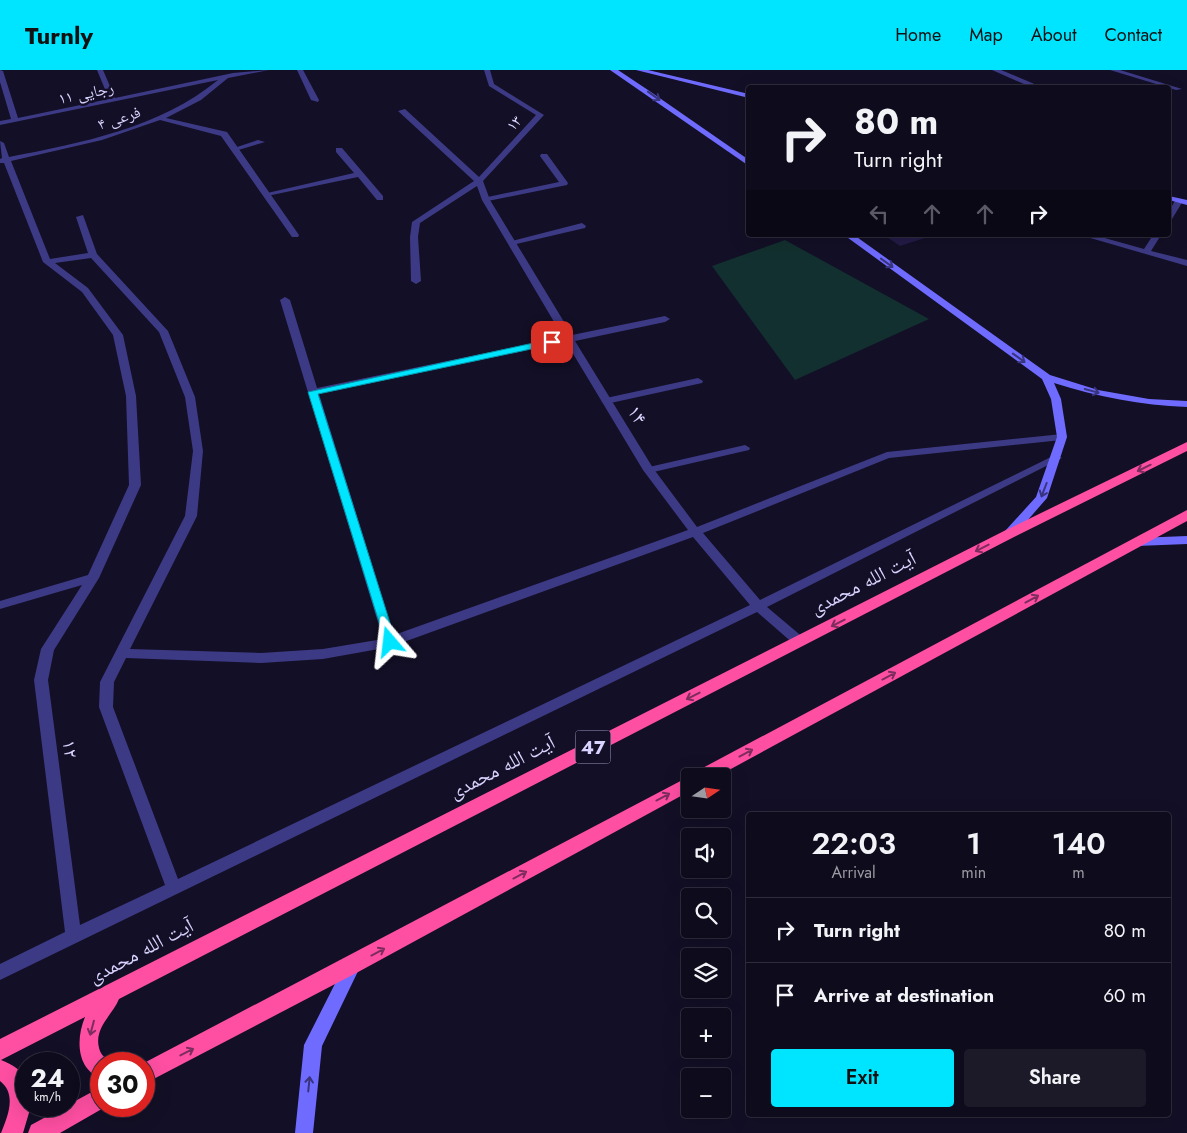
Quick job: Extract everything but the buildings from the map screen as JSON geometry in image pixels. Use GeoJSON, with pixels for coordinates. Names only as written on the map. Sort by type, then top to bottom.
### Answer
{"type":"FeatureCollection","features":[{"type":"Feature","properties":{"kind":"highway","name":"آیت الله محمدی"},"geometry":{"type":"LineString","coordinates":[[0,1050],[1009,534],[1187,446]]}},
{"type":"Feature","properties":{"kind":"highway"},"geometry":{"type":"LineString","coordinates":[[718,768],[1187,515]]}},
{"type":"Feature","properties":{"kind":"highway"},"geometry":{"type":"LineString","coordinates":[[155,1068],[353,965],[681,788]]}},
{"type":"Feature","properties":{"kind":"highway"},"geometry":{"type":"LineString","coordinates":[[90,1052],[90,1029],[99,1008],[116,991]]}},
{"type":"Feature","properties":{"kind":"highway"},"geometry":{"type":"LineString","coordinates":[[0,1070],[8,1073],[20,1090],[20,1113],[12,1133]]}},
{"type":"Feature","properties":{"kind":"highway"},"geometry":{"type":"LineString","coordinates":[[38,1133],[90,1104]]}},
{"type":"Feature","properties":{"kind":"street"},"geometry":{"type":"LineString","coordinates":[[100,70],[113,101]]}},
{"type":"Feature","properties":{"kind":"street","name":"رجایی ۱۱"},"geometry":{"type":"LineString","coordinates":[[0,123],[228,76],[266,70]]}},
{"type":"Feature","properties":{"kind":"street"},"geometry":{"type":"LineString","coordinates":[[300,70],[315,100]]}},
{"type":"Feature","properties":{"kind":"street","name":"۱۳"},"geometry":{"type":"LineString","coordinates":[[479,181],[540,115],[491,85],[488,70]]}},
{"type":"Feature","properties":{"kind":"street"},"geometry":{"type":"LineString","coordinates":[[613,70],[646,90],[746,162]]}},
{"type":"Feature","properties":{"kind":"street"},"geometry":{"type":"LineString","coordinates":[[640,70],[746,95]]}},
{"type":"Feature","properties":{"kind":"street"},"geometry":{"type":"LineString","coordinates":[[995,70],[1033,85]]}},
{"type":"Feature","properties":{"kind":"street"},"geometry":{"type":"LineString","coordinates":[[1113,70],[1164,85]]}},
{"type":"Feature","properties":{"kind":"street"},"geometry":{"type":"LineString","coordinates":[[0,71],[15,120]]}},
{"type":"Feature","properties":{"kind":"street","name":"فرعی ۴"},"geometry":{"type":"LineString","coordinates":[[3,160],[91,141],[159,118],[195,101],[228,76]]}},
{"type":"Feature","properties":{"kind":"street"},"geometry":{"type":"LineString","coordinates":[[1171,87],[1178,89]]}},
{"type":"Feature","properties":{"kind":"street"},"geometry":{"type":"LineString","coordinates":[[402,111],[479,181],[416,222],[416,281]]}},
{"type":"Feature","properties":{"kind":"street"},"geometry":{"type":"LineString","coordinates":[[159,118],[224,134],[295,235]]}},
{"type":"Feature","properties":{"kind":"street"},"geometry":{"type":"LineString","coordinates":[[235,149],[261,142]]}},
{"type":"Feature","properties":{"kind":"street"},"geometry":{"type":"LineString","coordinates":[[0,143],[3,160],[47,262],[93,255]]}},
{"type":"Feature","properties":{"kind":"street"},"geometry":{"type":"LineString","coordinates":[[339,150],[380,198]]}},
{"type":"Feature","properties":{"kind":"street"},"geometry":{"type":"LineString","coordinates":[[486,200],[564,183],[544,156]]}},
{"type":"Feature","properties":{"kind":"street"},"geometry":{"type":"LineString","coordinates":[[267,194],[360,174]]}},
{"type":"Feature","properties":{"kind":"street","name":"۱۴"},"geometry":{"type":"LineString","coordinates":[[479,181],[486,200],[649,470],[695,532],[758,606],[800,642]]}},
{"type":"Feature","properties":{"kind":"street"},"geometry":{"type":"LineString","coordinates":[[1171,215],[1183,202]]}},
{"type":"Feature","properties":{"kind":"street"},"geometry":{"type":"LineString","coordinates":[[80,217],[93,255],[163,330],[190,397],[198,450],[191,516],[107,682],[106,707],[174,889]]}},
{"type":"Feature","properties":{"kind":"street"},"geometry":{"type":"LineString","coordinates":[[512,242],[582,226]]}},
{"type":"Feature","properties":{"kind":"street"},"geometry":{"type":"LineString","coordinates":[[851,237],[1046,377],[1096,392],[1149,402],[1187,404]]}},
{"type":"Feature","properties":{"kind":"street"},"geometry":{"type":"LineString","coordinates":[[1091,237],[1187,263]]}},
{"type":"Feature","properties":{"kind":"street"},"geometry":{"type":"LineString","coordinates":[[1146,252],[1156,237]]}},
{"type":"Feature","properties":{"kind":"street","name":"۱۲"},"geometry":{"type":"LineString","coordinates":[[47,262],[85,290],[118,335],[132,396],[135,485],[93,578],[48,649],[40,680],[74,937]]}},
{"type":"Feature","properties":{"kind":"street"},"geometry":{"type":"LineString","coordinates":[[285,300],[390,642]]}},
{"type":"Feature","properties":{"kind":"street"},"geometry":{"type":"LineString","coordinates":[[313,392],[665,318]]}},
{"type":"Feature","properties":{"kind":"street"},"geometry":{"type":"LineString","coordinates":[[1009,534],[1041,498],[1057,458],[1062,437],[1056,399],[1046,377]]}},
{"type":"Feature","properties":{"kind":"street"},"geometry":{"type":"LineString","coordinates":[[606,401],[698,381]]}},
{"type":"Feature","properties":{"kind":"street"},"geometry":{"type":"LineString","coordinates":[[121,653],[261,658],[323,654],[390,642],[695,532],[887,455],[1062,437]]}},
{"type":"Feature","properties":{"kind":"street"},"geometry":{"type":"LineString","coordinates":[[649,470],[745,448]]}},
{"type":"Feature","properties":{"kind":"street"},"geometry":{"type":"LineString","coordinates":[[0,972],[758,606],[1057,458]]}},
{"type":"Feature","properties":{"kind":"street"},"geometry":{"type":"LineString","coordinates":[[1137,542],[1187,540]]}},
{"type":"Feature","properties":{"kind":"street"},"geometry":{"type":"LineString","coordinates":[[0,605],[93,578]]}},
{"type":"Feature","properties":{"kind":"street"},"geometry":{"type":"LineString","coordinates":[[304,1133],[313,1045],[353,965]]}},
{"type":"Feature","properties":{"kind":"green space"},"geometry":{"type":"Polygon","coordinates":[[[785,240],[929,319],[795,380],[712,266],[785,240]]]}},
{"type":"Feature","properties":{"kind":"route"},"geometry":{"type":"LineString","coordinates":[[390,642],[313,392],[552,342]]}}]}
